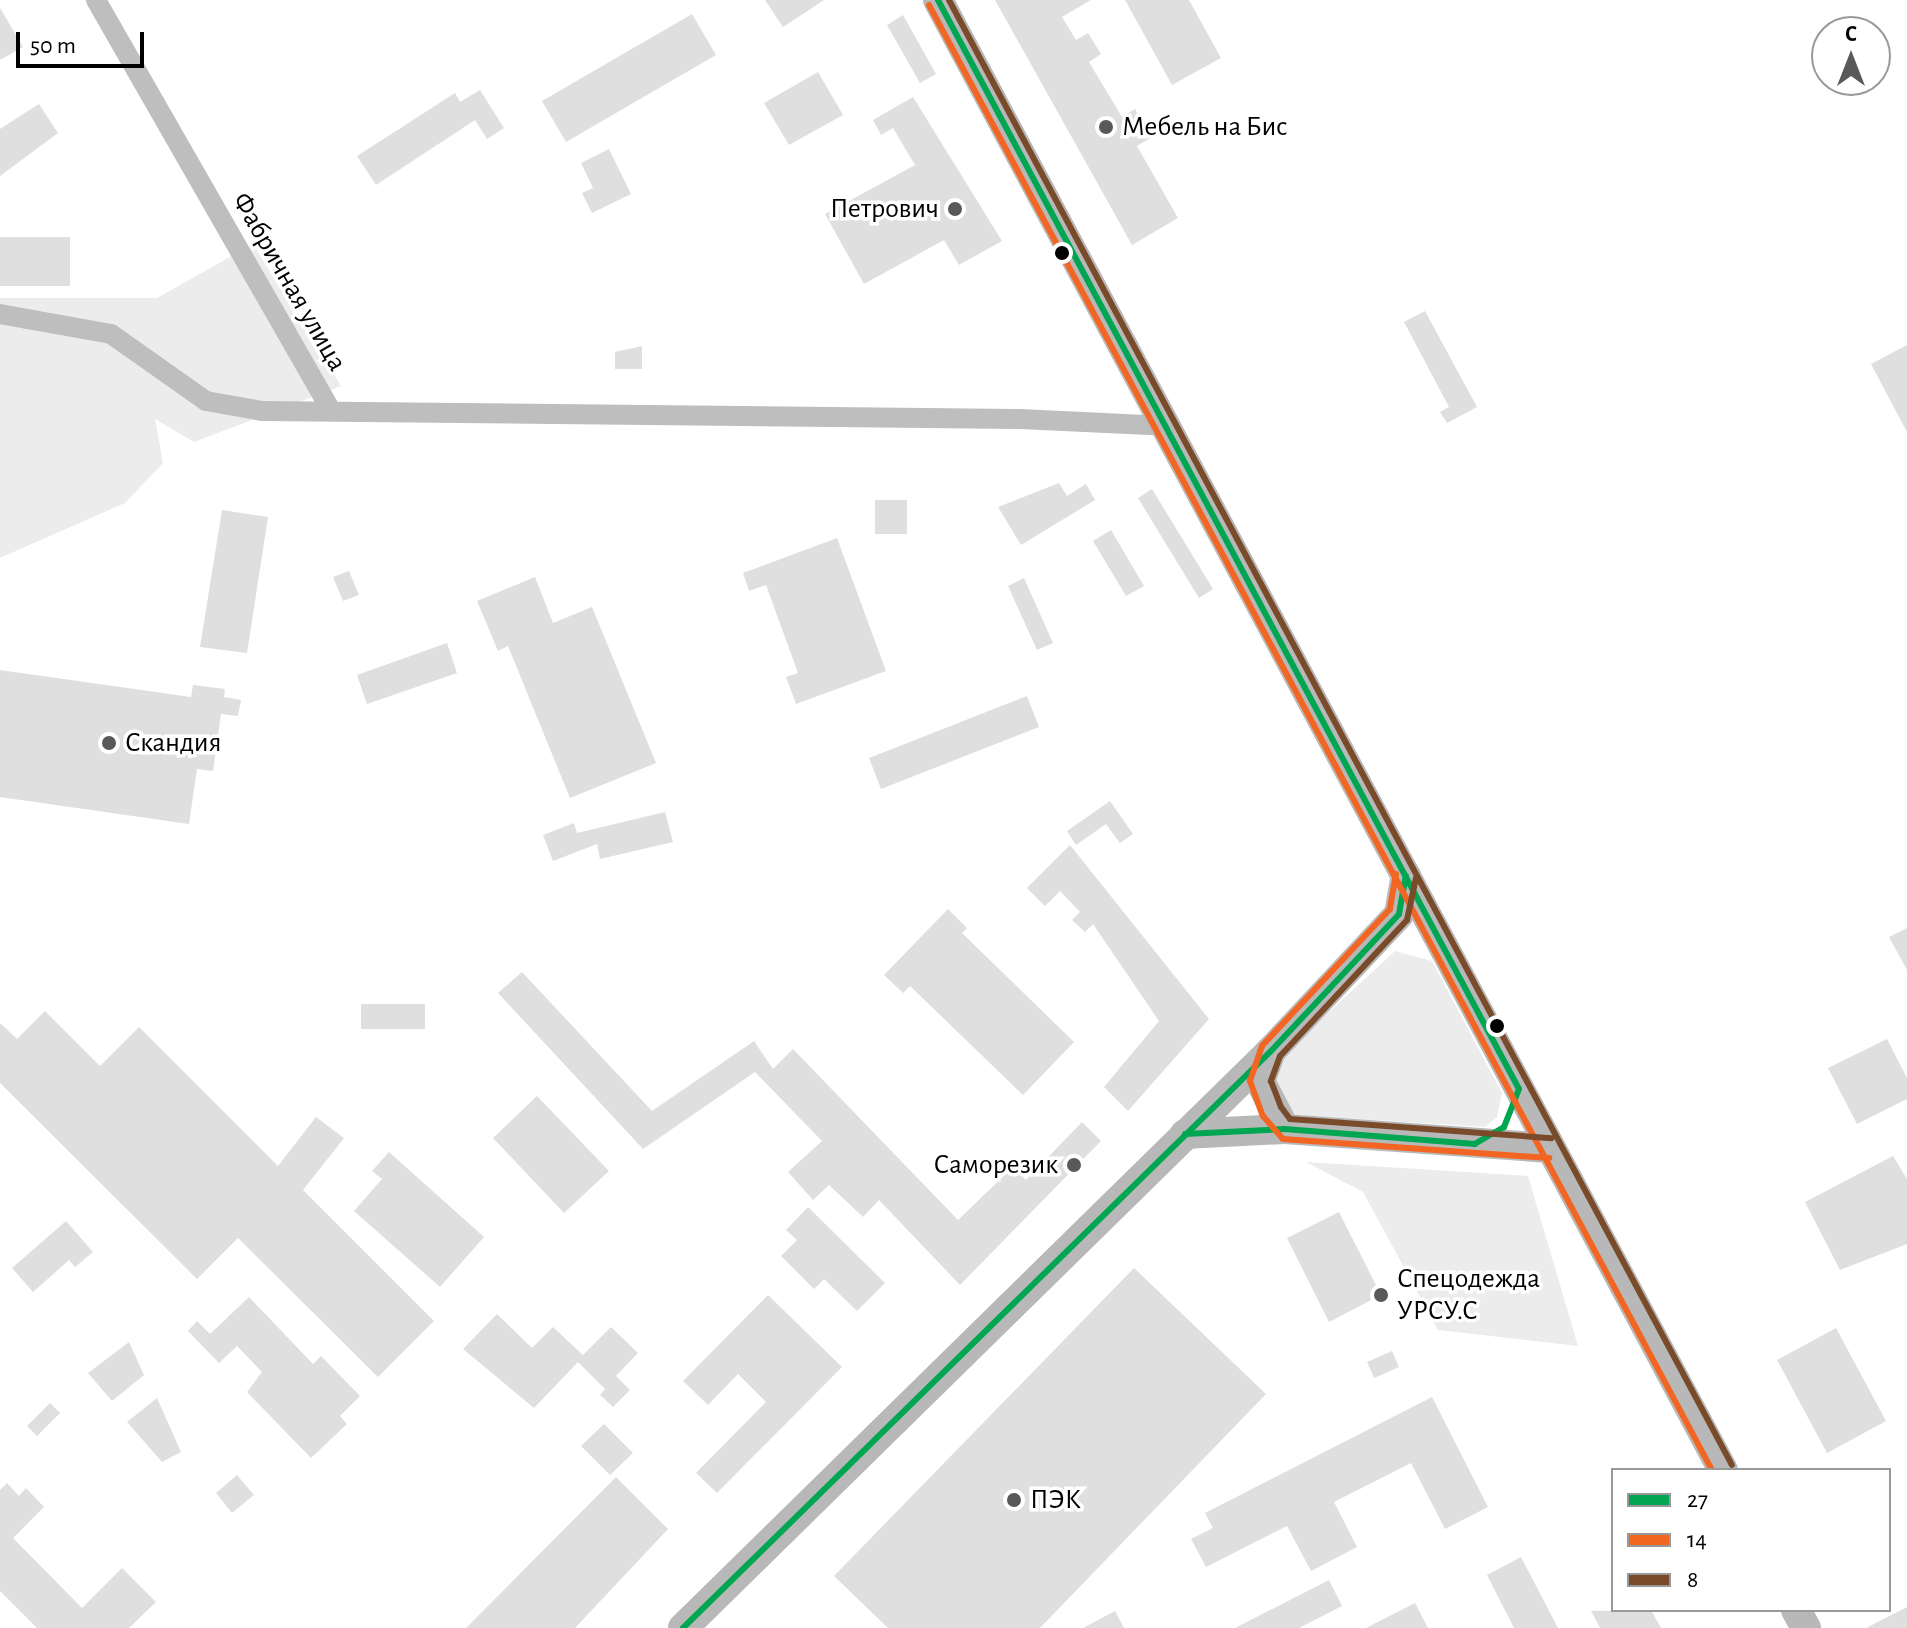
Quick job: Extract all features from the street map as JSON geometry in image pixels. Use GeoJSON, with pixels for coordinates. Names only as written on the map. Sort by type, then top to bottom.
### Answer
{"type":"FeatureCollection","features":[{"type":"Feature","properties":{"kind":"main road"},"geometry":{"type":"LineString","coordinates":[[938,0],[1722,1468]]}},
{"type":"Feature","properties":{"kind":"main road"},"geometry":{"type":"LineString","coordinates":[[683,1628],[1271,1051],[1381,937],[1399,914],[1406,876]]}},
{"type":"Feature","properties":{"kind":"main road"},"geometry":{"type":"LineString","coordinates":[[1381,937],[1426,938],[1446,952]]}},
{"type":"Feature","properties":{"kind":"main road"},"geometry":{"type":"LineString","coordinates":[[1271,1051],[1260,1081],[1285,1129]]}},
{"type":"Feature","properties":{"kind":"main road"},"geometry":{"type":"LineString","coordinates":[[1475,1144],[1504,1127],[1519,1089]]}},
{"type":"Feature","properties":{"kind":"main road"},"geometry":{"type":"LineString","coordinates":[[1185,1134],[1285,1129],[1550,1148]]}},
{"type":"Feature","properties":{"kind":"street","name":"Фабричная улица"},"geometry":{"type":"LineString","coordinates":[[96,0],[330,408],[430,416],[648,413],[1166,426]]}},
{"type":"Feature","properties":{"kind":"street"},"geometry":{"type":"LineString","coordinates":[[0,314],[111,334],[206,401],[262,411],[330,408]]}},
{"type":"Feature","properties":{"kind":"shaded area"},"geometry":{"type":"Polygon","coordinates":[[[253,244],[341,386],[194,442],[155,419],[163,463],[125,503],[0,558],[0,298],[157,298],[253,244]]]}},
{"type":"Feature","properties":{"kind":"shaded area"},"geometry":{"type":"Polygon","coordinates":[[[1395,951],[1432,961],[1502,1093],[1497,1117],[1485,1127],[1297,1115],[1284,1108],[1273,1078],[1279,1058],[1395,951]]]}},
{"type":"Feature","properties":{"kind":"shaded area"},"geometry":{"type":"Polygon","coordinates":[[[1306,1162],[1528,1176],[1578,1346],[1438,1330],[1363,1192],[1306,1162]]]}},
{"type":"Feature","properties":{"kind":"building"},"geometry":{"type":"Polygon","coordinates":[[[765,0],[824,0],[783,27],[765,0]]]}},
{"type":"Feature","properties":{"kind":"building","name":"Мебель на Бис"},"geometry":{"type":"Polygon","coordinates":[[[995,0],[1091,0],[1062,17],[1076,40],[1088,33],[1101,54],[1089,62],[1122,117],[1135,109],[1152,137],[1137,146],[1178,218],[1132,245],[995,0]]]}},
{"type":"Feature","properties":{"kind":"building"},"geometry":{"type":"Polygon","coordinates":[[[1125,0],[1189,0],[1221,58],[1172,85],[1125,0]]]}},
{"type":"Feature","properties":{"kind":"building"},"geometry":{"type":"Polygon","coordinates":[[[0,8],[23,47],[0,60],[0,8]]]}},
{"type":"Feature","properties":{"kind":"building"},"geometry":{"type":"Polygon","coordinates":[[[692,14],[716,55],[566,142],[542,101],[692,14]]]}},
{"type":"Feature","properties":{"kind":"building"},"geometry":{"type":"Polygon","coordinates":[[[903,15],[936,74],[920,83],[887,25],[903,15]]]}},
{"type":"Feature","properties":{"kind":"building"},"geometry":{"type":"Polygon","coordinates":[[[818,72],[843,115],[789,145],[764,103],[818,72]]]}},
{"type":"Feature","properties":{"kind":"building"},"geometry":{"type":"Polygon","coordinates":[[[480,90],[504,128],[487,139],[475,120],[376,185],[357,156],[455,93],[460,102],[480,90]]]}},
{"type":"Feature","properties":{"kind":"building"},"geometry":{"type":"Polygon","coordinates":[[[913,97],[1002,241],[959,265],[944,240],[864,284],[825,214],[915,165],[893,128],[881,135],[873,120],[913,97]]]}},
{"type":"Feature","properties":{"kind":"building"},"geometry":{"type":"Polygon","coordinates":[[[39,104],[58,133],[0,176],[0,129],[39,104]]]}},
{"type":"Feature","properties":{"kind":"building"},"geometry":{"type":"Polygon","coordinates":[[[609,149],[631,194],[592,213],[582,193],[593,188],[581,163],[609,149]]]}},
{"type":"Feature","properties":{"kind":"building"},"geometry":{"type":"Polygon","coordinates":[[[0,237],[70,237],[70,286],[0,286],[0,237]]]}},
{"type":"Feature","properties":{"kind":"building"},"geometry":{"type":"Polygon","coordinates":[[[1425,311],[1477,407],[1447,423],[1440,412],[1449,407],[1404,322],[1425,311]]]}},
{"type":"Feature","properties":{"kind":"building"},"geometry":{"type":"Polygon","coordinates":[[[1907,345],[1907,432],[1871,364],[1907,345]]]}},
{"type":"Feature","properties":{"kind":"building"},"geometry":{"type":"Polygon","coordinates":[[[642,346],[642,369],[615,369],[615,352],[642,346]]]}},
{"type":"Feature","properties":{"kind":"building"},"geometry":{"type":"Polygon","coordinates":[[[1059,483],[1067,496],[1086,484],[1095,500],[1021,545],[998,507],[1059,483]]]}},
{"type":"Feature","properties":{"kind":"building"},"geometry":{"type":"Polygon","coordinates":[[[1152,489],[1213,589],[1199,598],[1138,498],[1152,489]]]}},
{"type":"Feature","properties":{"kind":"building"},"geometry":{"type":"Polygon","coordinates":[[[875,500],[907,500],[907,534],[875,534],[875,500]]]}},
{"type":"Feature","properties":{"kind":"building"},"geometry":{"type":"Polygon","coordinates":[[[222,510],[268,517],[247,653],[200,647],[222,510]]]}},
{"type":"Feature","properties":{"kind":"building"},"geometry":{"type":"Polygon","coordinates":[[[1111,530],[1144,586],[1126,596],[1093,541],[1111,530]]]}},
{"type":"Feature","properties":{"kind":"building"},"geometry":{"type":"Polygon","coordinates":[[[837,538],[886,671],[796,704],[786,677],[798,673],[766,585],[749,591],[743,573],[837,538]]]}},
{"type":"Feature","properties":{"kind":"building"},"geometry":{"type":"Polygon","coordinates":[[[349,571],[359,595],[343,601],[333,577],[349,571]]]}},
{"type":"Feature","properties":{"kind":"building"},"geometry":{"type":"Polygon","coordinates":[[[535,577],[553,623],[592,607],[656,763],[570,798],[508,646],[498,651],[477,601],[535,577]]]}},
{"type":"Feature","properties":{"kind":"building"},"geometry":{"type":"Polygon","coordinates":[[[1024,578],[1053,643],[1037,650],[1008,586],[1024,578]]]}},
{"type":"Feature","properties":{"kind":"building"},"geometry":{"type":"Polygon","coordinates":[[[447,643],[457,673],[367,704],[357,675],[447,643]]]}},
{"type":"Feature","properties":{"kind":"building","name":"Скандия"},"geometry":{"type":"Polygon","coordinates":[[[0,670],[191,697],[193,685],[225,689],[224,697],[241,700],[238,716],[221,714],[213,771],[197,769],[189,824],[0,797],[0,670]]]}},
{"type":"Feature","properties":{"kind":"building"},"geometry":{"type":"Polygon","coordinates":[[[1027,696],[1039,727],[881,789],[869,758],[1027,696]]]}},
{"type":"Feature","properties":{"kind":"building"},"geometry":{"type":"Polygon","coordinates":[[[1110,801],[1133,834],[1120,843],[1106,824],[1076,845],[1067,831],[1110,801]]]}},
{"type":"Feature","properties":{"kind":"building"},"geometry":{"type":"Polygon","coordinates":[[[665,812],[673,842],[600,859],[597,844],[553,861],[543,835],[574,823],[577,833],[665,812]]]}},
{"type":"Feature","properties":{"kind":"building"},"geometry":{"type":"Polygon","coordinates":[[[1070,845],[1209,1019],[1128,1111],[1104,1087],[1159,1021],[1093,924],[1085,932],[1072,920],[1080,912],[1060,891],[1045,906],[1027,888],[1070,845]]]}},
{"type":"Feature","properties":{"kind":"building"},"geometry":{"type":"Polygon","coordinates":[[[948,909],[967,928],[962,933],[1074,1042],[1023,1095],[910,986],[903,993],[884,975],[948,909]]]}},
{"type":"Feature","properties":{"kind":"building"},"geometry":{"type":"Polygon","coordinates":[[[1907,928],[1907,970],[1889,937],[1907,928]]]}},
{"type":"Feature","properties":{"kind":"building"},"geometry":{"type":"Polygon","coordinates":[[[522,972],[652,1111],[754,1041],[773,1069],[793,1049],[958,1220],[1013,1167],[1026,1180],[1082,1122],[1101,1141],[960,1285],[879,1200],[863,1217],[829,1185],[813,1200],[788,1172],[822,1141],[755,1072],[643,1149],[498,993],[522,972]]]}},
{"type":"Feature","properties":{"kind":"building"},"geometry":{"type":"Polygon","coordinates":[[[361,1004],[425,1004],[425,1029],[361,1029],[361,1004]]]}},
{"type":"Feature","properties":{"kind":"building"},"geometry":{"type":"Polygon","coordinates":[[[45,1011],[100,1066],[139,1027],[278,1166],[316,1117],[344,1138],[303,1190],[434,1321],[378,1377],[238,1238],[197,1279],[0,1083],[0,1023],[17,1039],[45,1011]]]}},
{"type":"Feature","properties":{"kind":"building"},"geometry":{"type":"Polygon","coordinates":[[[1887,1039],[1907,1078],[1907,1099],[1857,1124],[1828,1068],[1887,1039]]]}},
{"type":"Feature","properties":{"kind":"building"},"geometry":{"type":"Polygon","coordinates":[[[537,1096],[609,1171],[564,1213],[493,1138],[537,1096]]]}},
{"type":"Feature","properties":{"kind":"building"},"geometry":{"type":"Polygon","coordinates":[[[389,1152],[484,1237],[440,1287],[354,1211],[382,1179],[372,1171],[389,1152]]]}},
{"type":"Feature","properties":{"kind":"building"},"geometry":{"type":"Polygon","coordinates":[[[1893,1156],[1907,1179],[1907,1244],[1840,1270],[1805,1202],[1893,1156]]]}},
{"type":"Feature","properties":{"kind":"building"},"geometry":{"type":"Polygon","coordinates":[[[808,1207],[885,1283],[857,1311],[824,1279],[814,1289],[781,1256],[797,1240],[786,1230],[808,1207]]]}},
{"type":"Feature","properties":{"kind":"building"},"geometry":{"type":"Polygon","coordinates":[[[1339,1212],[1381,1295],[1329,1322],[1287,1238],[1339,1212]]]}},
{"type":"Feature","properties":{"kind":"building"},"geometry":{"type":"Polygon","coordinates":[[[66,1221],[93,1252],[75,1267],[69,1260],[33,1292],[12,1268],[66,1221]]]}},
{"type":"Feature","properties":{"kind":"building"},"geometry":{"type":"Polygon","coordinates":[[[1134,1268],[1266,1394],[1040,1628],[888,1628],[834,1576],[1134,1268]]]}},
{"type":"Feature","properties":{"kind":"building"},"geometry":{"type":"Polygon","coordinates":[[[768,1295],[842,1367],[717,1493],[696,1473],[766,1402],[738,1374],[708,1405],[683,1381],[768,1295]]]}},
{"type":"Feature","properties":{"kind":"building"},"geometry":{"type":"Polygon","coordinates":[[[249,1297],[313,1364],[321,1356],[360,1396],[340,1416],[347,1424],[311,1458],[247,1392],[262,1372],[237,1346],[219,1363],[188,1331],[197,1321],[210,1334],[249,1297]]]}},
{"type":"Feature","properties":{"kind":"building"},"geometry":{"type":"Polygon","coordinates":[[[497,1314],[532,1348],[553,1327],[583,1355],[611,1327],[638,1353],[616,1376],[630,1390],[613,1407],[600,1395],[605,1389],[578,1362],[534,1408],[463,1349],[497,1314]]]}},
{"type":"Feature","properties":{"kind":"building"},"geometry":{"type":"Polygon","coordinates":[[[1836,1328],[1886,1421],[1827,1453],[1777,1360],[1836,1328]]]}},
{"type":"Feature","properties":{"kind":"building"},"geometry":{"type":"Polygon","coordinates":[[[129,1342],[144,1375],[112,1401],[88,1373],[129,1342]]]}},
{"type":"Feature","properties":{"kind":"building"},"geometry":{"type":"Polygon","coordinates":[[[1392,1351],[1399,1367],[1374,1378],[1367,1362],[1392,1351]]]}},
{"type":"Feature","properties":{"kind":"building"},"geometry":{"type":"Polygon","coordinates":[[[1432,1397],[1488,1507],[1445,1529],[1411,1463],[1334,1502],[1357,1547],[1311,1571],[1287,1526],[1206,1567],[1191,1539],[1213,1528],[1205,1513],[1432,1397]]]}},
{"type":"Feature","properties":{"kind":"building"},"geometry":{"type":"Polygon","coordinates":[[[157,1398],[181,1452],[162,1462],[127,1422],[157,1398]]]}},
{"type":"Feature","properties":{"kind":"building"},"geometry":{"type":"Polygon","coordinates":[[[50,1403],[60,1413],[37,1436],[27,1426],[50,1403]]]}},
{"type":"Feature","properties":{"kind":"building"},"geometry":{"type":"Polygon","coordinates":[[[604,1424],[633,1453],[610,1475],[581,1446],[604,1424]]]}},
{"type":"Feature","properties":{"kind":"building"},"geometry":{"type":"Polygon","coordinates":[[[237,1475],[254,1495],[232,1513],[216,1493],[237,1475]]]}},
{"type":"Feature","properties":{"kind":"building"},"geometry":{"type":"Polygon","coordinates":[[[616,1477],[668,1529],[575,1628],[466,1628],[616,1477]]]}},
{"type":"Feature","properties":{"kind":"building"},"geometry":{"type":"Polygon","coordinates":[[[7,1483],[19,1496],[26,1488],[44,1507],[13,1538],[82,1608],[122,1568],[156,1602],[129,1628],[37,1628],[0,1591],[0,1490],[7,1483]]]}},
{"type":"Feature","properties":{"kind":"building"},"geometry":{"type":"Polygon","coordinates":[[[1521,1557],[1558,1628],[1514,1628],[1487,1575],[1521,1557]]]}},
{"type":"Feature","properties":{"kind":"building"},"geometry":{"type":"Polygon","coordinates":[[[1329,1580],[1342,1606],[1299,1628],[1235,1628],[1329,1580]]]}},
{"type":"Feature","properties":{"kind":"building"},"geometry":{"type":"Polygon","coordinates":[[[1415,1603],[1428,1628],[1366,1628],[1415,1603]]]}},
{"type":"Feature","properties":{"kind":"building"},"geometry":{"type":"Polygon","coordinates":[[[1907,1607],[1907,1628],[1866,1628],[1907,1607]]]}},
{"type":"Feature","properties":{"kind":"building"},"geometry":{"type":"Polygon","coordinates":[[[1115,1611],[1124,1628],[1083,1628],[1115,1611]]]}},
{"type":"Feature","properties":{"kind":"building"},"geometry":{"type":"Polygon","coordinates":[[[1591,1611],[1652,1612],[1661,1628],[1600,1628],[1591,1611]]]}},
{"type":"Feature","properties":{"kind":"transit line","name":"27"},"geometry":{"type":"LineString","coordinates":[[938,0],[1519,1089],[1504,1127],[1475,1144],[1285,1129],[1185,1134]]}},
{"type":"Feature","properties":{"kind":"transit line","name":"8"},"geometry":{"type":"LineString","coordinates":[[949,0],[1732,1465]]}},
{"type":"Feature","properties":{"kind":"transit line","name":"14"},"geometry":{"type":"LineString","coordinates":[[929,5],[1711,1468]]}},
{"type":"Feature","properties":{"kind":"transit line","name":"14"},"geometry":{"type":"LineString","coordinates":[[1396,874],[1390,909],[1262,1046],[1250,1081],[1263,1116],[1283,1139],[1549,1158]]}},
{"type":"Feature","properties":{"kind":"transit line","name":"27"},"geometry":{"type":"LineString","coordinates":[[683,1628],[1271,1051],[1399,914],[1406,876]]}},
{"type":"Feature","properties":{"kind":"transit line","name":"8"},"geometry":{"type":"LineString","coordinates":[[1416,878],[1407,920],[1280,1056],[1271,1081],[1281,1107],[1290,1119],[1551,1138]]}},
{"type":"Feature","properties":{"kind":"place","name":"Мебель на Бис"},"geometry":{"type":"Point","coordinates":[1106,127]}},
{"type":"Feature","properties":{"kind":"place","name":"Петрович"},"geometry":{"type":"Point","coordinates":[955,209]}},
{"type":"Feature","properties":{"kind":"place","name":"Скандия"},"geometry":{"type":"Point","coordinates":[109,743]}},
{"type":"Feature","properties":{"kind":"place","name":"Саморезик"},"geometry":{"type":"Point","coordinates":[1074,1165]}},
{"type":"Feature","properties":{"kind":"place","name":"Спецодежда УРСУ.С"},"geometry":{"type":"Point","coordinates":[1381,1295]}},
{"type":"Feature","properties":{"kind":"place","name":"ПЭК"},"geometry":{"type":"Point","coordinates":[1014,1500]}}]}
